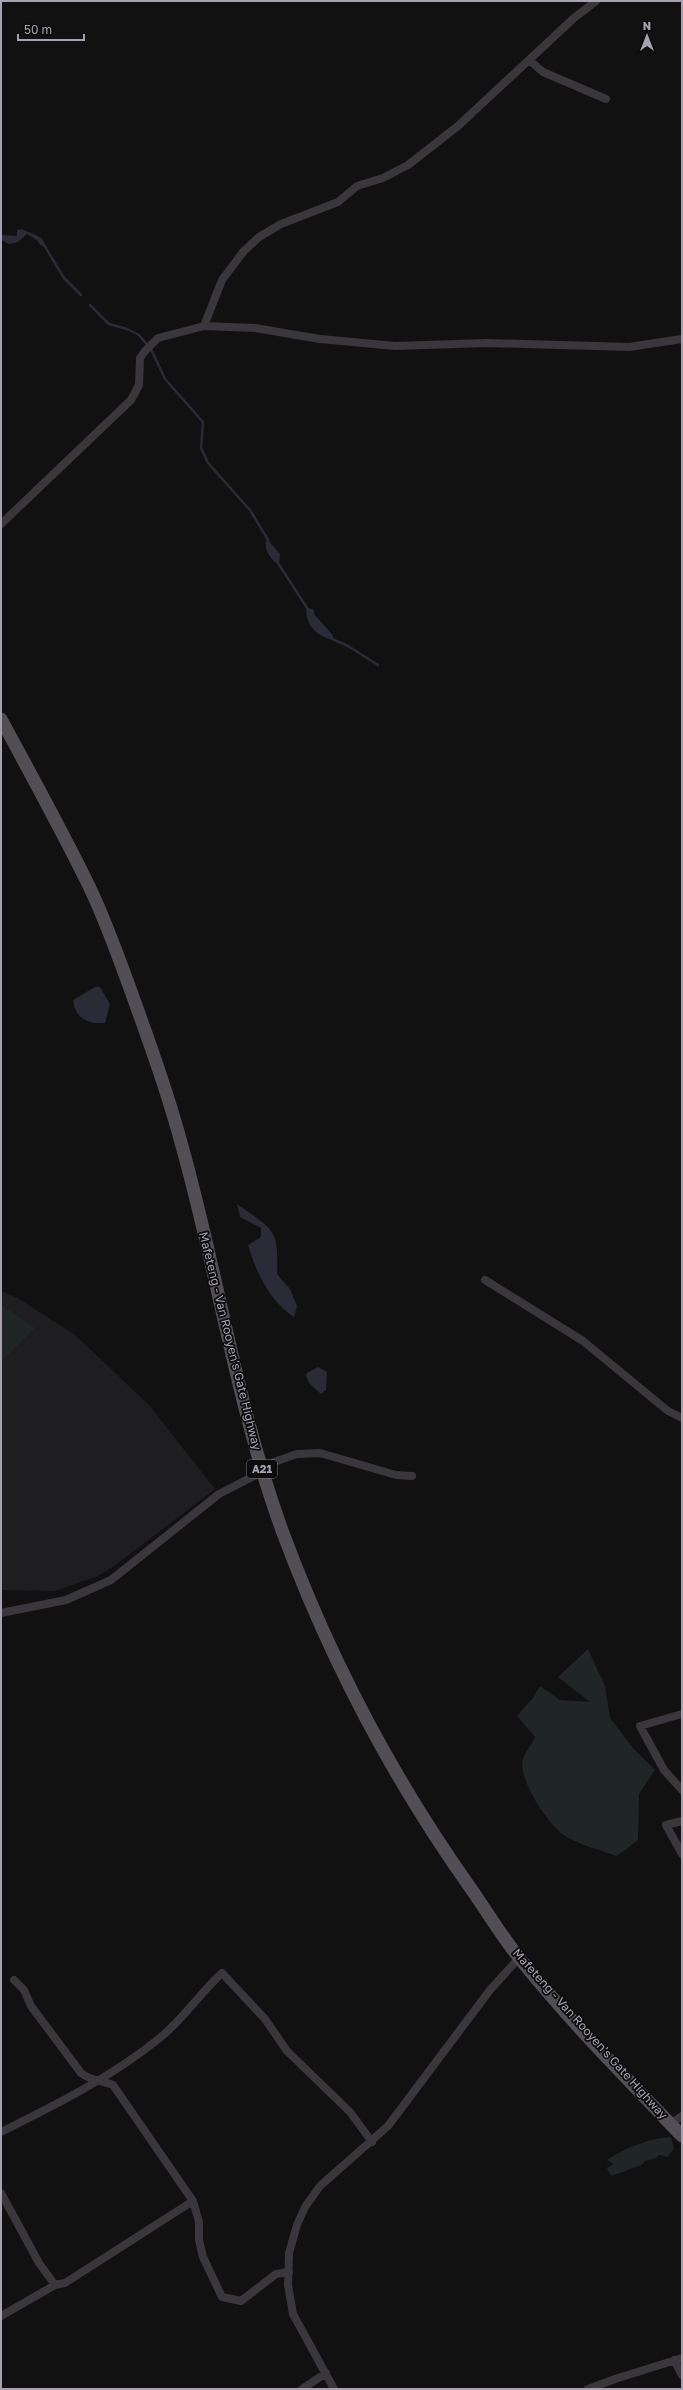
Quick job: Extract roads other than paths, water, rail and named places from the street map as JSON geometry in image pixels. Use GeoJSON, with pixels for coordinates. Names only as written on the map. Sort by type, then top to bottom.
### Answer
{"type":"FeatureCollection","features":[{"type":"Feature","properties":{"kind":"main road","name":"Mafeteng - Van Rooyen's Gate Highway"},"geometry":{"type":"LineString","coordinates":[[1,719],[89,886],[118,956],[156,1060],[194,1190],[223,1322],[262,1472],[284,1534],[329,1645],[379,1745],[439,1845],[519,1958],[607,2057],[682,2136]]}},
{"type":"Feature","properties":{"kind":"street"},"geometry":{"type":"LineString","coordinates":[[204,326],[222,280],[243,252],[259,237],[281,224],[338,202],[357,186],[383,178],[408,165],[458,126],[574,18],[596,1]]}},
{"type":"Feature","properties":{"kind":"street"},"geometry":{"type":"LineString","coordinates":[[529,60],[543,72],[606,99]]}},
{"type":"Feature","properties":{"kind":"street"},"geometry":{"type":"LineString","coordinates":[[1,524],[131,400],[139,385],[140,358],[158,338],[204,326],[255,328],[320,339],[395,346],[494,344],[629,347],[682,339]]}},
{"type":"Feature","properties":{"kind":"street"},"geometry":{"type":"LineString","coordinates":[[485,1280],[583,1341],[668,1410],[682,1418]]}},
{"type":"Feature","properties":{"kind":"street"},"geometry":{"type":"LineString","coordinates":[[1,1613],[66,1600],[111,1580],[219,1494],[262,1472],[274,1462],[297,1454],[320,1453],[396,1475],[412,1476]]}},
{"type":"Feature","properties":{"kind":"street"},"geometry":{"type":"LineString","coordinates":[[682,1714],[640,1726],[664,1770],[682,1790]]}},
{"type":"Feature","properties":{"kind":"street"},"geometry":{"type":"LineString","coordinates":[[682,1821],[666,1825],[682,1854]]}},
{"type":"Feature","properties":{"kind":"street"},"geometry":{"type":"LineString","coordinates":[[334,2389],[293,2314],[288,2285],[289,2253],[297,2225],[305,2207],[320,2186],[372,2142],[410,2099],[490,1990],[519,1958]]}},
{"type":"Feature","properties":{"kind":"street"},"geometry":{"type":"LineString","coordinates":[[1,2132],[101,2080],[161,2037],[184,2016],[222,1973],[270,2025],[287,2051],[350,2112],[372,2142]]}},
{"type":"Feature","properties":{"kind":"street"},"geometry":{"type":"LineString","coordinates":[[14,1980],[24,1990],[32,2006],[81,2073],[90,2080],[101,2080],[113,2086],[193,2201],[199,2222],[199,2240],[203,2257],[222,2297],[241,2301],[276,2274],[289,2272]]}},
{"type":"Feature","properties":{"kind":"street"},"geometry":{"type":"LineString","coordinates":[[670,2124],[682,2116]]}},
{"type":"Feature","properties":{"kind":"street"},"geometry":{"type":"LineString","coordinates":[[1,2193],[39,2263],[55,2285]]}},
{"type":"Feature","properties":{"kind":"street"},"geometry":{"type":"LineString","coordinates":[[1,2316],[55,2285],[65,2283],[193,2201]]}},
{"type":"Feature","properties":{"kind":"street"},"geometry":{"type":"LineString","coordinates":[[588,2389],[678,2359],[682,2375]]}},
{"type":"Feature","properties":{"kind":"street"},"geometry":{"type":"LineString","coordinates":[[302,2389],[326,2373]]}},
{"type":"Feature","properties":{"kind":"waterway"},"geometry":{"type":"LineString","coordinates":[[44,245],[64,278],[81,295]]}},
{"type":"Feature","properties":{"kind":"waterway"},"geometry":{"type":"LineString","coordinates":[[90,305],[109,324],[127,329],[139,335],[152,351],[165,379],[203,422],[201,448],[208,463],[250,510],[268,540]]}},
{"type":"Feature","properties":{"kind":"waterway"},"geometry":{"type":"LineString","coordinates":[[278,563],[309,611]]}},
{"type":"Feature","properties":{"kind":"waterway"},"geometry":{"type":"LineString","coordinates":[[332,639],[348,646],[378,665]]}}]}
